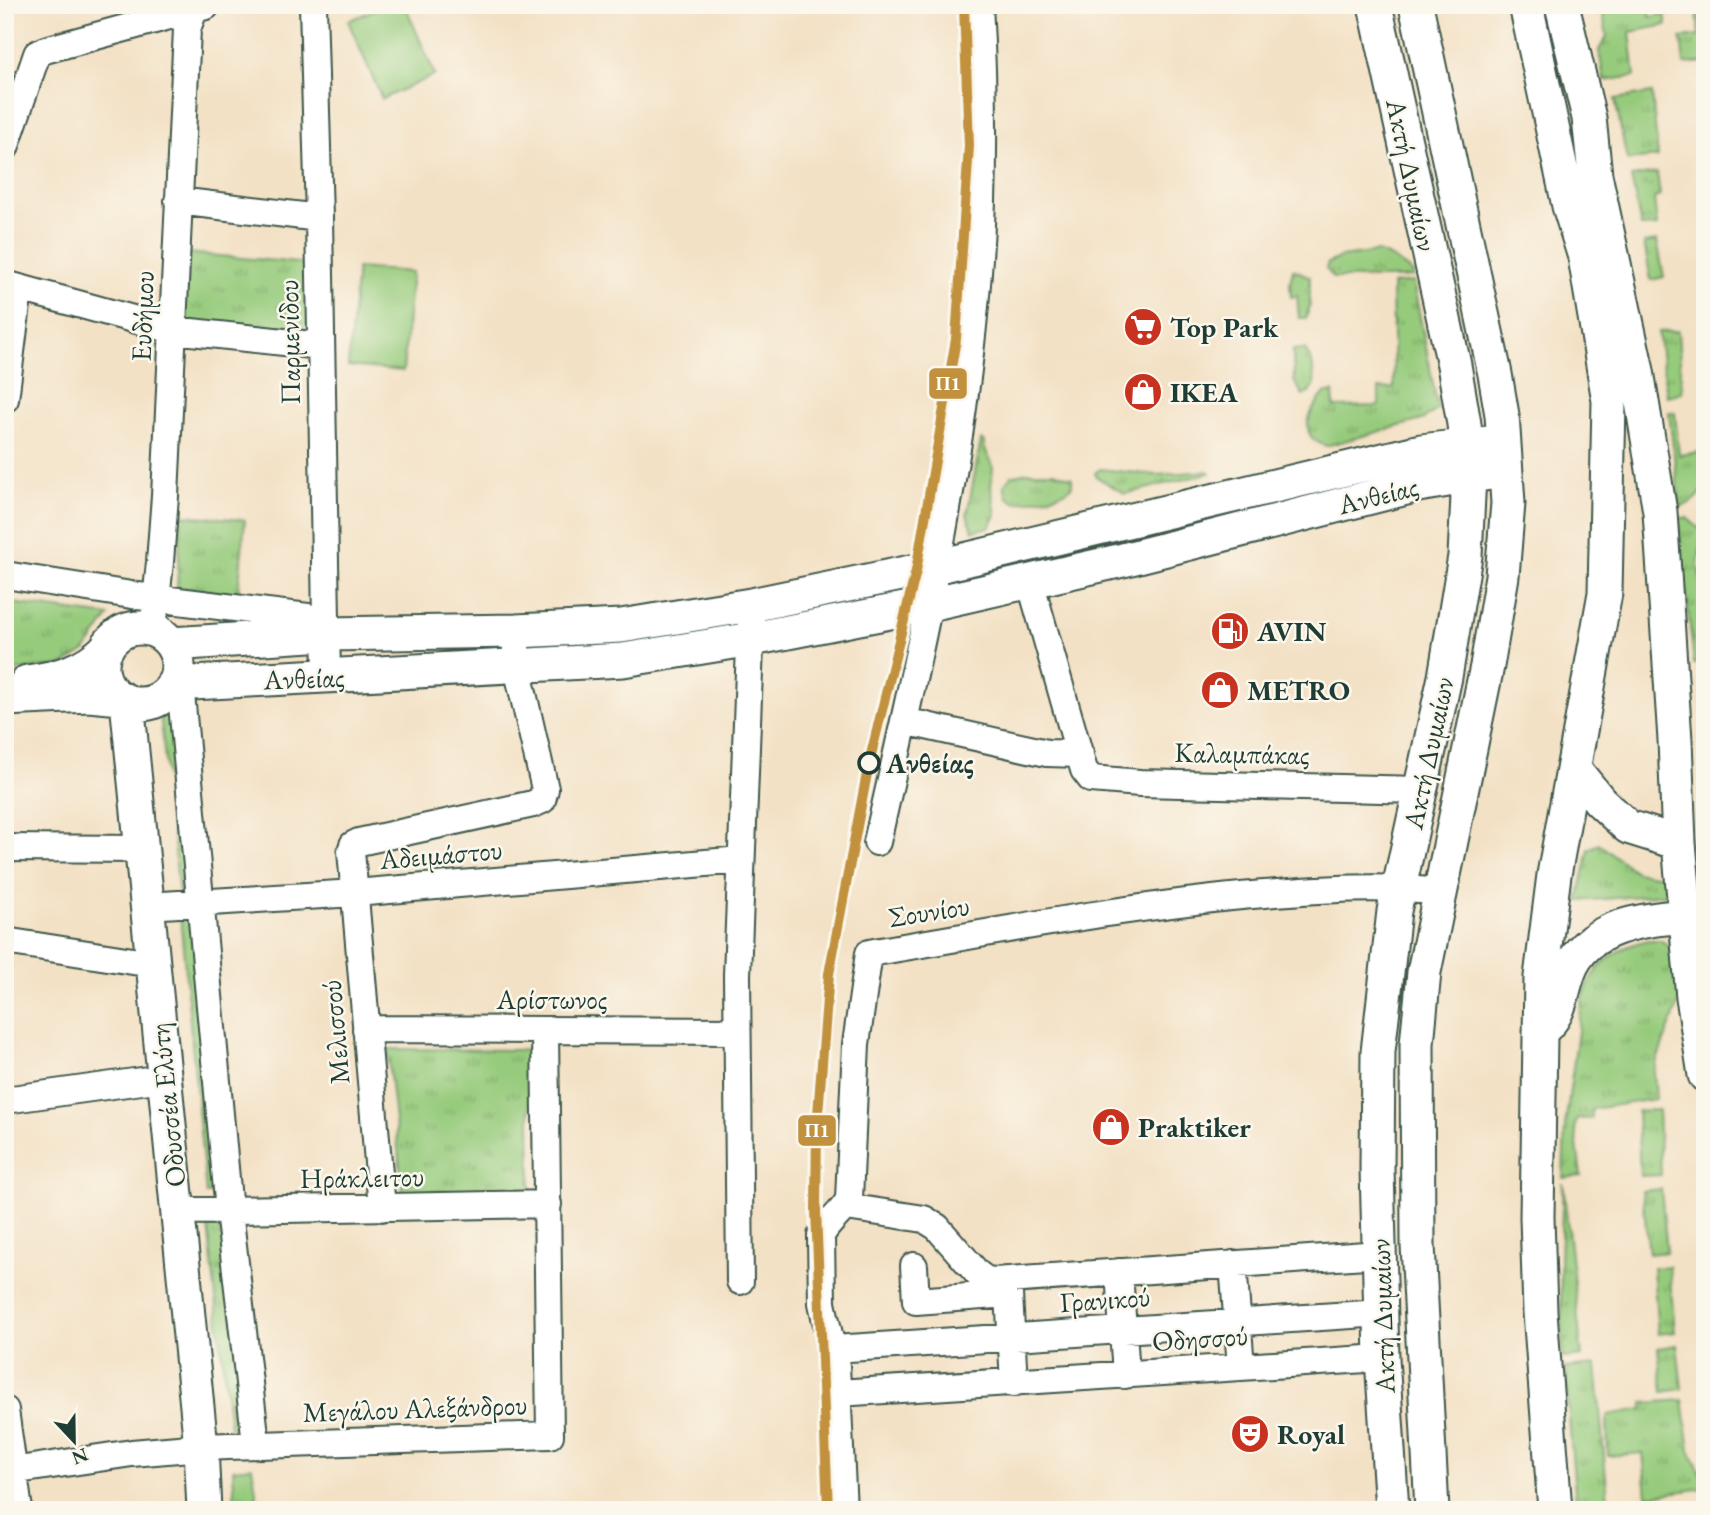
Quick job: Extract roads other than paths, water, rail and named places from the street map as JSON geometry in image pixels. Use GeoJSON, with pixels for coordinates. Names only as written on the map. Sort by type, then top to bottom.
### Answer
{"type":"FeatureCollection","features":[{"type":"Feature","properties":{"kind":"main road","name":"Ακτή Δυμαίων"},"geometry":{"type":"LineString","coordinates":[[1375,5],[1454,365],[1468,461],[1467,533],[1462,585],[1399,887],[1378,1052],[1377,1168],[1382,1358],[1392,1510]]}},
{"type":"Feature","properties":{"kind":"main road","name":"Ακτή Δυμαίων"},"geometry":{"type":"LineString","coordinates":[[1416,5],[1496,374],[1505,456],[1507,527],[1500,588],[1484,680],[1424,972],[1417,1044],[1422,1343],[1432,1510]]}},
{"type":"Feature","properties":{"kind":"main road"},"geometry":{"type":"LineString","coordinates":[[1526,5],[1569,206],[1585,257],[1609,401],[1605,593],[1554,875],[1541,977],[1537,1161],[1538,1275],[1555,1510]]}},
{"type":"Feature","properties":{"kind":"main road"},"geometry":{"type":"LineString","coordinates":[[1562,5],[1589,118],[1595,175],[1637,371],[1660,512],[1679,843],[1693,996],[1705,1075]]}},
{"type":"Feature","properties":{"kind":"main road","name":"Ανθείας"},"geometry":{"type":"LineString","coordinates":[[160,624],[326,634],[516,631],[621,626],[751,605],[935,567],[1421,452],[1468,461]]}},
{"type":"Feature","properties":{"kind":"main road","name":"Ανθείας"},"geometry":{"type":"LineString","coordinates":[[177,683],[623,660],[752,639],[930,604],[1123,560],[1418,485],[1468,461],[1505,456]]}},
{"type":"Feature","properties":{"kind":"main road"},"geometry":{"type":"LineString","coordinates":[[1114,524],[1123,560]]}},
{"type":"Feature","properties":{"kind":"main road"},"geometry":{"type":"LineString","coordinates":[[5,699],[89,695],[141,704],[161,698],[177,683],[178,666],[177,658],[160,624],[123,632],[115,637],[107,649],[102,664],[106,683],[124,700]]}},
{"type":"Feature","properties":{"kind":"main road"},"geometry":{"type":"LineString","coordinates":[[5,684],[60,677],[87,665],[107,649]]}},
{"type":"Feature","properties":{"kind":"main road","name":"Οδυσσέα Ελύτη"},"geometry":{"type":"LineString","coordinates":[[124,700],[178,1211],[201,1447],[204,1510]]}},
{"type":"Feature","properties":{"kind":"main road"},"geometry":{"type":"LineString","coordinates":[[1574,769],[1600,801],[1628,827],[1679,843]]}},
{"type":"Feature","properties":{"kind":"main road"},"geometry":{"type":"LineString","coordinates":[[1539,1033],[1554,1018],[1570,969],[1591,941],[1626,925],[1685,916]]}},
{"type":"Feature","properties":{"kind":"street","name":"Παρμενίδου"},"geometry":{"type":"LineString","coordinates":[[313,5],[327,677]]}},
{"type":"Feature","properties":{"kind":"street"},"geometry":{"type":"LineString","coordinates":[[877,842],[930,604],[962,412],[976,292],[982,165],[979,5]]}},
{"type":"Feature","properties":{"kind":"street"},"geometry":{"type":"LineString","coordinates":[[6,142],[37,54],[201,7]]}},
{"type":"Feature","properties":{"kind":"street","name":"Ευδήμου"},"geometry":{"type":"LineString","coordinates":[[160,624],[187,29],[201,7]]}},
{"type":"Feature","properties":{"kind":"street"},"geometry":{"type":"LineString","coordinates":[[178,201],[319,218]]}},
{"type":"Feature","properties":{"kind":"street"},"geometry":{"type":"LineString","coordinates":[[5,399],[12,286],[173,330],[321,346]]}},
{"type":"Feature","properties":{"kind":"street","name":"Ανθείας"},"geometry":{"type":"LineString","coordinates":[[5,575],[160,624],[308,617],[326,634]]}},
{"type":"Feature","properties":{"kind":"street","name":"Καλαμπάκας"},"geometry":{"type":"LineString","coordinates":[[1030,581],[1088,776],[1102,781],[1420,790]]}},
{"type":"Feature","properties":{"kind":"street"},"geometry":{"type":"LineString","coordinates":[[740,1281],[737,1031],[741,860],[752,639],[751,605]]}},
{"type":"Feature","properties":{"kind":"street"},"geometry":{"type":"LineString","coordinates":[[516,631],[517,667]]}},
{"type":"Feature","properties":{"kind":"street","name":"Μελισσού"},"geometry":{"type":"LineString","coordinates":[[382,1209],[351,851],[353,845],[359,842],[542,800],[545,789],[517,667]]}},
{"type":"Feature","properties":{"kind":"street"},"geometry":{"type":"LineString","coordinates":[[177,683],[201,902],[229,1211],[256,1443]]}},
{"type":"Feature","properties":{"kind":"street"},"geometry":{"type":"LineString","coordinates":[[904,720],[1047,753],[1080,754]]}},
{"type":"Feature","properties":{"kind":"street"},"geometry":{"type":"LineString","coordinates":[[5,848],[141,849]]}},
{"type":"Feature","properties":{"kind":"street","name":"Αδειμάστου"},"geometry":{"type":"LineString","coordinates":[[146,906],[355,893],[741,860]]}},
{"type":"Feature","properties":{"kind":"street","name":"Σουνίου"},"geometry":{"type":"LineString","coordinates":[[847,1204],[850,1189],[856,1044],[869,953],[1161,904],[1279,893],[1399,887],[1440,891]]}},
{"type":"Feature","properties":{"kind":"street"},"geometry":{"type":"LineString","coordinates":[[5,941],[152,964]]}},
{"type":"Feature","properties":{"kind":"street","name":"Αρίστωνος"},"geometry":{"type":"LineString","coordinates":[[366,1029],[737,1031]]}},
{"type":"Feature","properties":{"kind":"street","name":"Μεγάλου Αλεξάνδρου"},"geometry":{"type":"LineString","coordinates":[[10,1472],[142,1452],[256,1443],[550,1435],[545,1031]]}},
{"type":"Feature","properties":{"kind":"street"},"geometry":{"type":"LineString","coordinates":[[5,1100],[163,1078]]}},
{"type":"Feature","properties":{"kind":"street"},"geometry":{"type":"LineString","coordinates":[[842,1510],[834,1349],[822,1303],[821,1236],[825,1228],[847,1204],[853,1208],[924,1219],[937,1227],[978,1274],[1004,1287]]}},
{"type":"Feature","properties":{"kind":"street","name":"Ηράκλειτου"},"geometry":{"type":"LineString","coordinates":[[178,1211],[548,1205]]}},
{"type":"Feature","properties":{"kind":"street"},"geometry":{"type":"LineString","coordinates":[[914,1266],[916,1301],[1119,1272],[1380,1254]]}},
{"type":"Feature","properties":{"kind":"street"},"geometry":{"type":"LineString","coordinates":[[1233,1264],[1241,1367]]}},
{"type":"Feature","properties":{"kind":"street","name":"Οδησσού"},"geometry":{"type":"LineString","coordinates":[[1119,1272],[1125,1375],[1382,1358]]}},
{"type":"Feature","properties":{"kind":"street"},"geometry":{"type":"LineString","coordinates":[[1004,1287],[1012,1337],[1014,1383]]}},
{"type":"Feature","properties":{"kind":"street","name":"Γρανικού"},"geometry":{"type":"LineString","coordinates":[[834,1349],[1381,1313]]}},
{"type":"Feature","properties":{"kind":"street"},"geometry":{"type":"LineString","coordinates":[[838,1393],[1125,1375]]}},
{"type":"Feature","properties":{"kind":"street"},"geometry":{"type":"LineString","coordinates":[[5,1410],[10,1472],[19,1510]]}},
{"type":"Feature","properties":{"kind":"place","name":"Top Park"},"geometry":{"type":"Point","coordinates":[1143,327]}},
{"type":"Feature","properties":{"kind":"place","name":"IKEA"},"geometry":{"type":"Point","coordinates":[1143,392]}},
{"type":"Feature","properties":{"kind":"place","name":"AVIN"},"geometry":{"type":"Point","coordinates":[1230,631]}},
{"type":"Feature","properties":{"kind":"place","name":"METRO"},"geometry":{"type":"Point","coordinates":[1220,690]}},
{"type":"Feature","properties":{"kind":"place","name":"Ανθείας"},"geometry":{"type":"Point","coordinates":[869,763]}},
{"type":"Feature","properties":{"kind":"place","name":"Praktiker"},"geometry":{"type":"Point","coordinates":[1111,1127]}},
{"type":"Feature","properties":{"kind":"place","name":"Royal"},"geometry":{"type":"Point","coordinates":[1250,1434]}}]}
